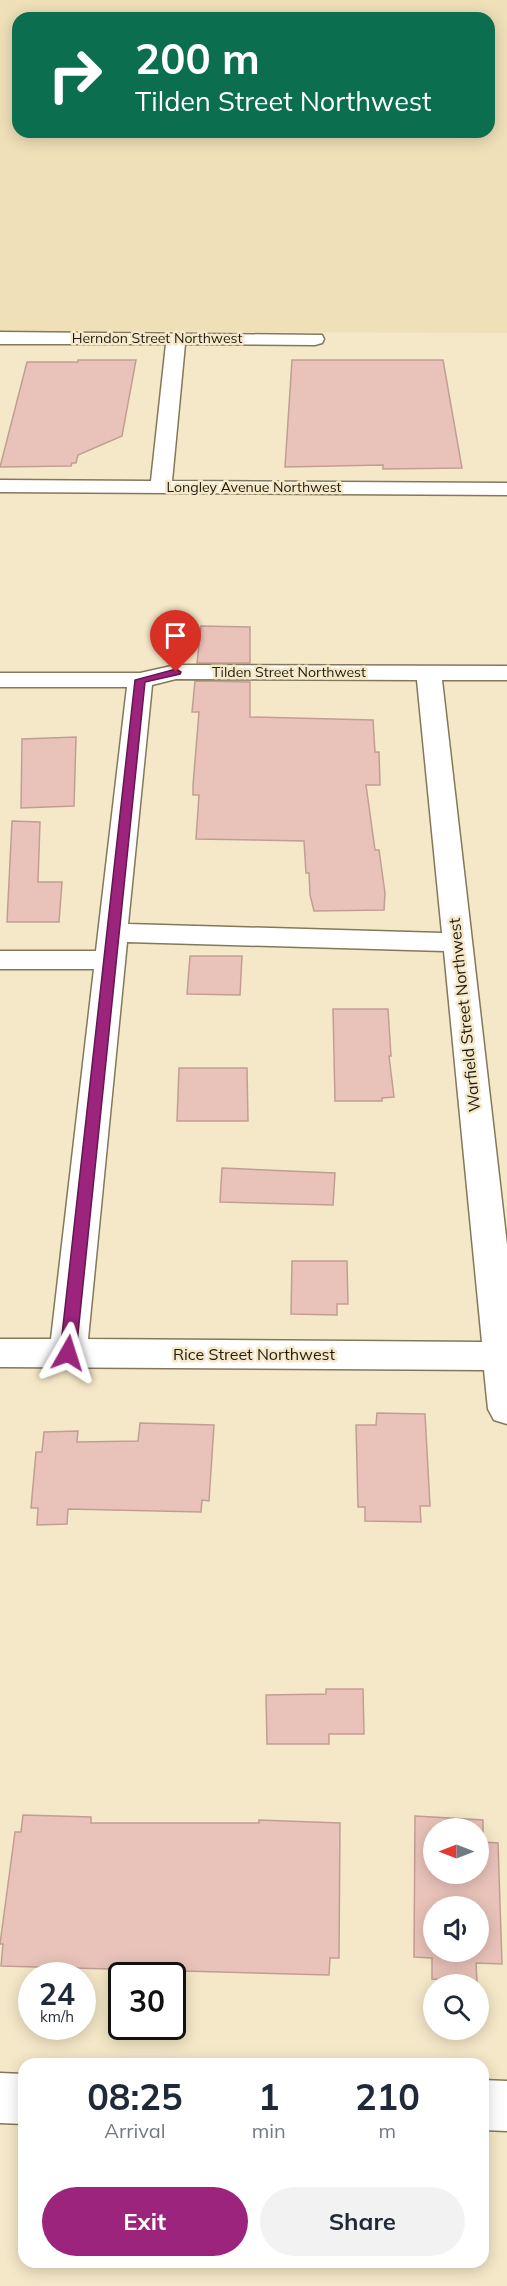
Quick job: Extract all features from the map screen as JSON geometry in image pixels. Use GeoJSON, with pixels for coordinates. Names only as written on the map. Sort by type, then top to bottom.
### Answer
{"type":"FeatureCollection","features":[{"type":"Feature","properties":{"kind":"street","name":"Herndon Street Northwest"},"geometry":{"type":"LineString","coordinates":[[0,338],[315,339]]}},
{"type":"Feature","properties":{"kind":"street"},"geometry":{"type":"LineString","coordinates":[[160,487],[176,338]]}},
{"type":"Feature","properties":{"kind":"street","name":"Longley Avenue Northwest"},"geometry":{"type":"LineString","coordinates":[[0,486],[507,489]]}},
{"type":"Feature","properties":{"kind":"street","name":"Tilden Street Northwest"},"geometry":{"type":"LineString","coordinates":[[0,680],[140,680],[176,672],[507,674]]}},
{"type":"Feature","properties":{"kind":"street","name":"Warfield Street Northwest"},"geometry":{"type":"LineString","coordinates":[[429,674],[504,1356],[507,1409]]}},
{"type":"Feature","properties":{"kind":"street"},"geometry":{"type":"LineString","coordinates":[[68,1353],[140,680]]}},
{"type":"Feature","properties":{"kind":"street"},"geometry":{"type":"LineString","coordinates":[[0,960],[112,946],[457,942]]}},
{"type":"Feature","properties":{"kind":"street","name":"Rice Street Northwest"},"geometry":{"type":"LineString","coordinates":[[0,1353],[504,1356]]}},
{"type":"Feature","properties":{"kind":"street"},"geometry":{"type":"LineString","coordinates":[[0,2098],[18,2098]]}},
{"type":"Feature","properties":{"kind":"street"},"geometry":{"type":"LineString","coordinates":[[489,2105],[507,2106]]}},
{"type":"Feature","properties":{"kind":"shaded area"},"geometry":{"type":"Polygon","coordinates":[[[0,0],[507,0],[507,333],[0,331],[0,0]]]}},
{"type":"Feature","properties":{"kind":"building"},"geometry":{"type":"Polygon","coordinates":[[[78,360],[136,360],[122,436],[78,455],[76,463],[72,463],[71,466],[0,467],[27,362],[78,362],[78,360]]]}},
{"type":"Feature","properties":{"kind":"building"},"geometry":{"type":"Polygon","coordinates":[[[292,360],[443,360],[462,468],[383,469],[383,465],[285,467],[292,360]]]}},
{"type":"Feature","properties":{"kind":"building"},"geometry":{"type":"Polygon","coordinates":[[[201,626],[250,627],[250,663],[197,663],[201,626]]]}},
{"type":"Feature","properties":{"kind":"building"},"geometry":{"type":"Polygon","coordinates":[[[195,681],[250,682],[250,717],[373,720],[375,752],[379,752],[380,785],[366,785],[375,850],[379,850],[385,893],[384,910],[314,911],[310,895],[309,873],[306,873],[304,841],[196,839],[199,795],[193,795],[193,785],[199,712],[192,712],[195,681]]]}},
{"type":"Feature","properties":{"kind":"building"},"geometry":{"type":"Polygon","coordinates":[[[76,737],[74,806],[21,808],[22,739],[76,737]]]}},
{"type":"Feature","properties":{"kind":"building"},"geometry":{"type":"Polygon","coordinates":[[[12,821],[40,822],[38,882],[62,882],[59,922],[7,922],[12,821]]]}},
{"type":"Feature","properties":{"kind":"building"},"geometry":{"type":"Polygon","coordinates":[[[190,956],[242,956],[240,995],[187,994],[190,956]]]}},
{"type":"Feature","properties":{"kind":"building"},"geometry":{"type":"Polygon","coordinates":[[[333,1009],[388,1009],[391,1056],[389,1056],[394,1097],[382,1098],[382,1101],[335,1101],[333,1009]]]}},
{"type":"Feature","properties":{"kind":"building"},"geometry":{"type":"Polygon","coordinates":[[[179,1068],[247,1068],[248,1121],[177,1121],[179,1068]]]}},
{"type":"Feature","properties":{"kind":"building"},"geometry":{"type":"Polygon","coordinates":[[[222,1168],[335,1173],[333,1205],[220,1202],[222,1168]]]}},
{"type":"Feature","properties":{"kind":"building"},"geometry":{"type":"Polygon","coordinates":[[[292,1261],[347,1261],[348,1304],[337,1304],[337,1315],[291,1314],[292,1261]]]}},
{"type":"Feature","properties":{"kind":"building"},"geometry":{"type":"Polygon","coordinates":[[[377,1413],[425,1414],[430,1506],[420,1506],[421,1522],[365,1521],[365,1507],[358,1507],[356,1425],[376,1425],[377,1413]]]}},
{"type":"Feature","properties":{"kind":"building"},"geometry":{"type":"Polygon","coordinates":[[[140,1423],[214,1425],[209,1501],[202,1500],[201,1512],[68,1509],[67,1524],[37,1525],[38,1508],[31,1508],[36,1452],[42,1452],[44,1432],[78,1431],[77,1442],[138,1441],[140,1423]]]}},
{"type":"Feature","properties":{"kind":"building"},"geometry":{"type":"Polygon","coordinates":[[[326,1689],[363,1689],[364,1734],[329,1734],[329,1744],[267,1744],[266,1695],[326,1694],[326,1689]]]}},
{"type":"Feature","properties":{"kind":"building"},"geometry":{"type":"Polygon","coordinates":[[[23,1815],[91,1817],[91,1823],[259,1823],[259,1820],[340,1823],[339,1958],[330,1958],[329,1975],[186,1971],[186,1962],[108,1962],[108,1969],[96,1969],[96,1962],[18,1962],[18,1966],[1,1966],[3,1944],[0,1944],[15,1832],[21,1832],[23,1815]]]}},
{"type":"Feature","properties":{"kind":"building"},"geometry":{"type":"Polygon","coordinates":[[[415,1816],[449,1818],[423,1818],[423,1884],[489,1884],[489,1842],[498,1843],[502,1964],[476,1963],[477,1974],[432,1974],[432,1962],[489,1962],[489,1896],[423,1896],[423,1958],[414,1957],[415,1816]]]}},
{"type":"Feature","properties":{"kind":"route"},"geometry":{"type":"LineString","coordinates":[[68,1353],[140,680],[176,672]]}}]}
